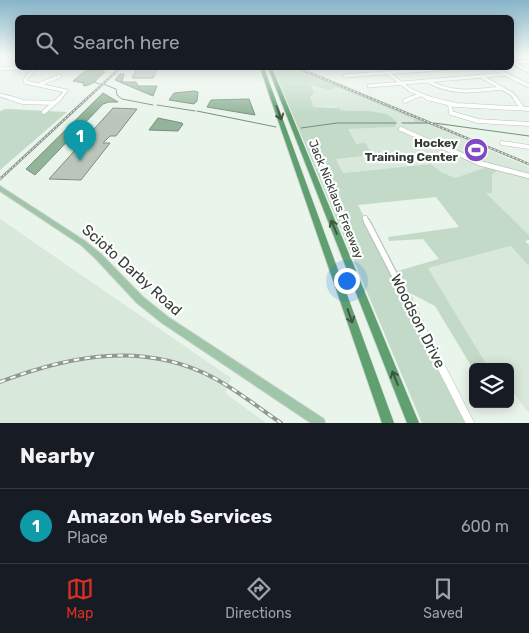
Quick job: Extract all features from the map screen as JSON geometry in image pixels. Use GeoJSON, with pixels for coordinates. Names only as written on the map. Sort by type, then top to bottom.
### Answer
{"type":"FeatureCollection","features":[{"type":"Feature","properties":{"kind":"highway","name":"Jack Nicklaus Freeway"},"geometry":{"type":"LineString","coordinates":[[265,76],[388,423]]}},
{"type":"Feature","properties":{"kind":"highway","name":"Jack Nicklaus Freeway"},"geometry":{"type":"LineString","coordinates":[[273,76],[413,423]]}},
{"type":"Feature","properties":{"kind":"main road","name":"Scioto Darby Road"},"geometry":{"type":"LineString","coordinates":[[1,189],[83,243],[140,300],[164,320],[320,423]]}},
{"type":"Feature","properties":{"kind":"street"},"geometry":{"type":"LineString","coordinates":[[29,76],[25,81],[66,91],[44,112]]}},
{"type":"Feature","properties":{"kind":"street"},"geometry":{"type":"LineString","coordinates":[[37,85],[60,76]]}},
{"type":"Feature","properties":{"kind":"street"},"geometry":{"type":"LineString","coordinates":[[391,76],[420,95],[450,104],[529,108]]}},
{"type":"Feature","properties":{"kind":"street"},"geometry":{"type":"LineString","coordinates":[[369,86],[492,76]]}},
{"type":"Feature","properties":{"kind":"street"},"geometry":{"type":"LineString","coordinates":[[509,76],[529,86]]}},
{"type":"Feature","properties":{"kind":"street"},"geometry":{"type":"LineString","coordinates":[[482,77],[515,97],[522,108]]}},
{"type":"Feature","properties":{"kind":"street"},"geometry":{"type":"LineString","coordinates":[[428,81],[439,88],[455,92],[502,88]]}},
{"type":"Feature","properties":{"kind":"street"},"geometry":{"type":"LineString","coordinates":[[0,95],[30,102],[54,103]]}},
{"type":"Feature","properties":{"kind":"street"},"geometry":{"type":"LineString","coordinates":[[405,102],[420,95]]}},
{"type":"Feature","properties":{"kind":"street"},"geometry":{"type":"LineString","coordinates":[[0,100],[7,97]]}},
{"type":"Feature","properties":{"kind":"street"},"geometry":{"type":"LineString","coordinates":[[450,104],[450,113],[460,118],[484,122],[529,124]]}},
{"type":"Feature","properties":{"kind":"street"},"geometry":{"type":"LineString","coordinates":[[401,129],[479,164],[529,176]]}},
{"type":"Feature","properties":{"kind":"street"},"geometry":{"type":"LineString","coordinates":[[502,143],[529,147]]}},
{"type":"Feature","properties":{"kind":"street","name":"Woodson Drive"},"geometry":{"type":"LineString","coordinates":[[365,218],[470,423]]}},
{"type":"Feature","properties":{"kind":"shaded area"},"geometry":{"type":"Polygon","coordinates":[[[79,76],[101,76],[91,84],[84,86],[83,83],[73,81],[79,76]]]}},
{"type":"Feature","properties":{"kind":"shaded area"},"geometry":{"type":"Polygon","coordinates":[[[119,76],[124,76],[122,82],[136,82],[138,86],[157,86],[153,96],[115,80],[119,76]]]}},
{"type":"Feature","properties":{"kind":"shaded area"},"geometry":{"type":"Polygon","coordinates":[[[276,76],[313,76],[529,166],[428,124],[401,123],[415,122],[414,119],[337,87],[330,90],[310,85],[314,91],[311,97],[313,107],[379,112],[386,114],[397,123],[395,127],[348,129],[356,144],[365,143],[373,155],[336,159],[343,173],[431,164],[441,172],[455,178],[487,167],[498,170],[492,175],[492,193],[486,193],[529,235],[529,240],[525,241],[529,245],[529,266],[511,246],[428,268],[486,363],[469,363],[435,306],[410,293],[427,328],[423,328],[394,272],[439,259],[423,239],[389,241],[388,237],[459,227],[436,197],[358,205],[469,423],[422,423],[276,76]]]}},
{"type":"Feature","properties":{"kind":"shaded area"},"geometry":{"type":"Polygon","coordinates":[[[310,84],[330,90],[337,86],[415,119],[415,123],[401,123],[428,124],[529,167],[529,235],[485,192],[492,175],[497,171],[487,167],[455,178],[441,172],[431,164],[343,173],[336,159],[373,155],[356,144],[347,129],[394,127],[397,123],[380,112],[340,110],[334,106],[313,107],[310,84]]]}},
{"type":"Feature","properties":{"kind":"shaded area"},"geometry":{"type":"Polygon","coordinates":[[[198,92],[197,101],[194,104],[169,100],[174,93],[198,92]]]}},
{"type":"Feature","properties":{"kind":"shaded area"},"geometry":{"type":"Polygon","coordinates":[[[103,93],[118,102],[103,104],[35,175],[26,169],[103,93]]]}},
{"type":"Feature","properties":{"kind":"shaded area"},"geometry":{"type":"Polygon","coordinates":[[[249,99],[255,115],[207,107],[211,100],[249,99]]]}},
{"type":"Feature","properties":{"kind":"shaded area"},"geometry":{"type":"Polygon","coordinates":[[[5,109],[67,112],[0,170],[0,111],[5,109]]]}},
{"type":"Feature","properties":{"kind":"shaded area"},"geometry":{"type":"Polygon","coordinates":[[[158,118],[183,124],[178,131],[149,130],[158,118]]]}},
{"type":"Feature","properties":{"kind":"shaded area"},"geometry":{"type":"Polygon","coordinates":[[[0,219],[231,378],[225,393],[266,423],[0,423],[0,219]]]}},
{"type":"Feature","properties":{"kind":"shaded area"},"geometry":{"type":"Polygon","coordinates":[[[512,246],[529,266],[529,413],[514,394],[514,363],[486,363],[428,268],[512,246]]]}},
{"type":"Feature","properties":{"kind":"building"},"geometry":{"type":"Polygon","coordinates":[[[133,76],[154,76],[153,78],[132,78],[133,76]]]}},
{"type":"Feature","properties":{"kind":"building"},"geometry":{"type":"Polygon","coordinates":[[[113,108],[137,109],[116,136],[110,136],[103,143],[110,143],[81,180],[49,179],[113,108]]]}},
{"type":"Feature","properties":{"kind":"waterway"},"geometry":{"type":"LineString","coordinates":[[93,82],[100,84]]}},
{"type":"Feature","properties":{"kind":"waterway"},"geometry":{"type":"LineString","coordinates":[[103,84],[116,89],[117,95],[122,99],[153,105]]}},
{"type":"Feature","properties":{"kind":"waterway"},"geometry":{"type":"LineString","coordinates":[[157,105],[195,111]]}},
{"type":"Feature","properties":{"kind":"waterway"},"geometry":{"type":"LineString","coordinates":[[197,111],[276,127]]}},
{"type":"Feature","properties":{"kind":"waterway"},"geometry":{"type":"LineString","coordinates":[[301,128],[337,123],[396,123]]}},
{"type":"Feature","properties":{"kind":"waterway"},"geometry":{"type":"LineString","coordinates":[[402,123],[430,123]]}},
{"type":"Feature","properties":{"kind":"waterway"},"geometry":{"type":"LineString","coordinates":[[434,123],[529,136]]}},
{"type":"Feature","properties":{"kind":"railway"},"geometry":{"type":"LineString","coordinates":[[0,179],[112,76]]}},
{"type":"Feature","properties":{"kind":"railway"},"geometry":{"type":"LineString","coordinates":[[317,76],[529,164]]}},
{"type":"Feature","properties":{"kind":"railway"},"geometry":{"type":"LineString","coordinates":[[0,382],[80,359],[107,356],[161,359],[188,366],[214,378],[281,423]]}},
{"type":"Feature","properties":{"kind":"place","name":"Hockey Training Center"},"geometry":{"type":"Point","coordinates":[476,150]}},
{"type":"Feature","properties":{"kind":"place","name":"Amazon Web Services"},"geometry":{"type":"Point","coordinates":[80,161]}}]}
